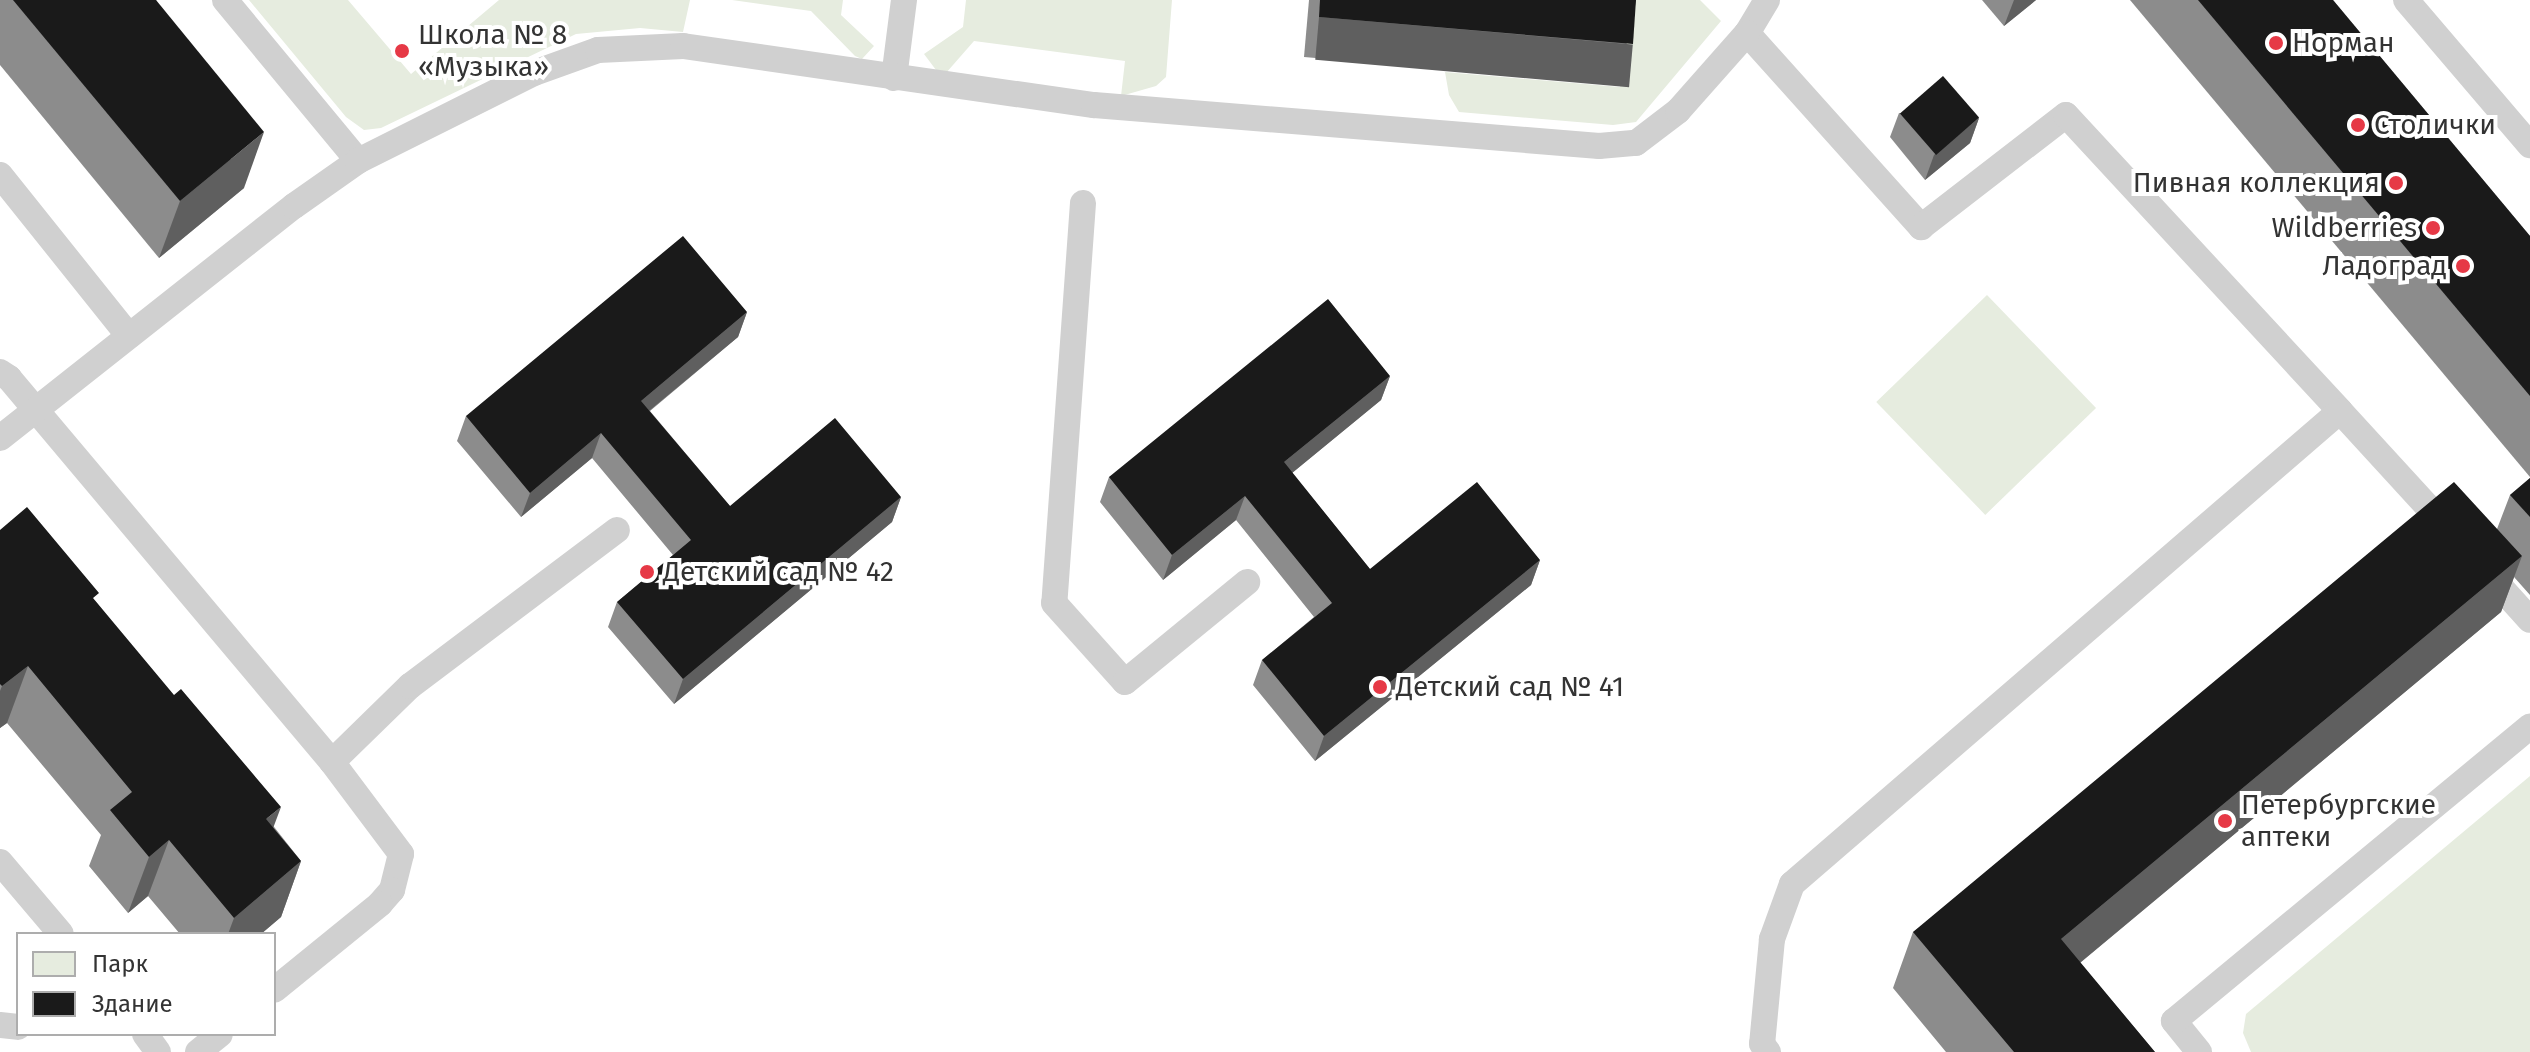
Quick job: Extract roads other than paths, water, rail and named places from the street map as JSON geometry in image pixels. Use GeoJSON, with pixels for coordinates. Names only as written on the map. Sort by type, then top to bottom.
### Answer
{"type":"FeatureCollection","features":[{"type":"Feature","properties":{"kind":"lane"},"geometry":{"type":"LineString","coordinates":[[225,0],[358,161]]}},
{"type":"Feature","properties":{"kind":"lane"},"geometry":{"type":"LineString","coordinates":[[894,78],[904,0]]}},
{"type":"Feature","properties":{"kind":"lane"},"geometry":{"type":"LineString","coordinates":[[0,438],[294,206],[358,161],[534,73],[598,50],[683,46],[1094,105],[1599,146],[1636,143],[1678,111],[1747,33],[1767,0]]}},
{"type":"Feature","properties":{"kind":"lane"},"geometry":{"type":"LineString","coordinates":[[2406,0],[2530,145]]}},
{"type":"Feature","properties":{"kind":"lane"},"geometry":{"type":"LineString","coordinates":[[1747,33],[1921,227],[2066,115],[2530,620]]}},
{"type":"Feature","properties":{"kind":"lane"},"geometry":{"type":"LineString","coordinates":[[0,175],[129,336]]}},
{"type":"Feature","properties":{"kind":"lane"},"geometry":{"type":"LineString","coordinates":[[1083,203],[1054,603],[1125,682],[1247,582]]}},
{"type":"Feature","properties":{"kind":"lane"},"geometry":{"type":"LineString","coordinates":[[0,372],[9,378],[332,762],[401,854],[392,890],[380,904],[276,988]]}},
{"type":"Feature","properties":{"kind":"lane"},"geometry":{"type":"LineString","coordinates":[[1761,1049],[1772,939],[1792,884],[2340,411]]}},
{"type":"Feature","properties":{"kind":"lane"},"geometry":{"type":"LineString","coordinates":[[332,762],[410,686],[617,530]]}},
{"type":"Feature","properties":{"kind":"lane"},"geometry":{"type":"LineString","coordinates":[[2199,1052],[2174,1021],[2530,727]]}},
{"type":"Feature","properties":{"kind":"lane"},"geometry":{"type":"LineString","coordinates":[[0,862],[59,932]]}},
{"type":"Feature","properties":{"kind":"lane"},"geometry":{"type":"LineString","coordinates":[[198,1052],[218,1036]]}},
{"type":"Feature","properties":{"kind":"place","name":"Норман"},"geometry":{"type":"Point","coordinates":[2276,43]}},
{"type":"Feature","properties":{"kind":"place","name":"Школа № 8 «Музыка»"},"geometry":{"type":"Point","coordinates":[402,51]}},
{"type":"Feature","properties":{"kind":"place","name":"Столички"},"geometry":{"type":"Point","coordinates":[2358,125]}},
{"type":"Feature","properties":{"kind":"place","name":"Пивная коллекция"},"geometry":{"type":"Point","coordinates":[2396,183]}},
{"type":"Feature","properties":{"kind":"place","name":"Wildberries"},"geometry":{"type":"Point","coordinates":[2433,228]}},
{"type":"Feature","properties":{"kind":"place","name":"Ладоград"},"geometry":{"type":"Point","coordinates":[2463,266]}},
{"type":"Feature","properties":{"kind":"place","name":"Детский сад № 42"},"geometry":{"type":"Point","coordinates":[647,572]}},
{"type":"Feature","properties":{"kind":"place","name":"Детский сад № 41"},"geometry":{"type":"Point","coordinates":[1380,687]}},
{"type":"Feature","properties":{"kind":"place","name":"Петербургские аптеки"},"geometry":{"type":"Point","coordinates":[2225,821]}}]}
